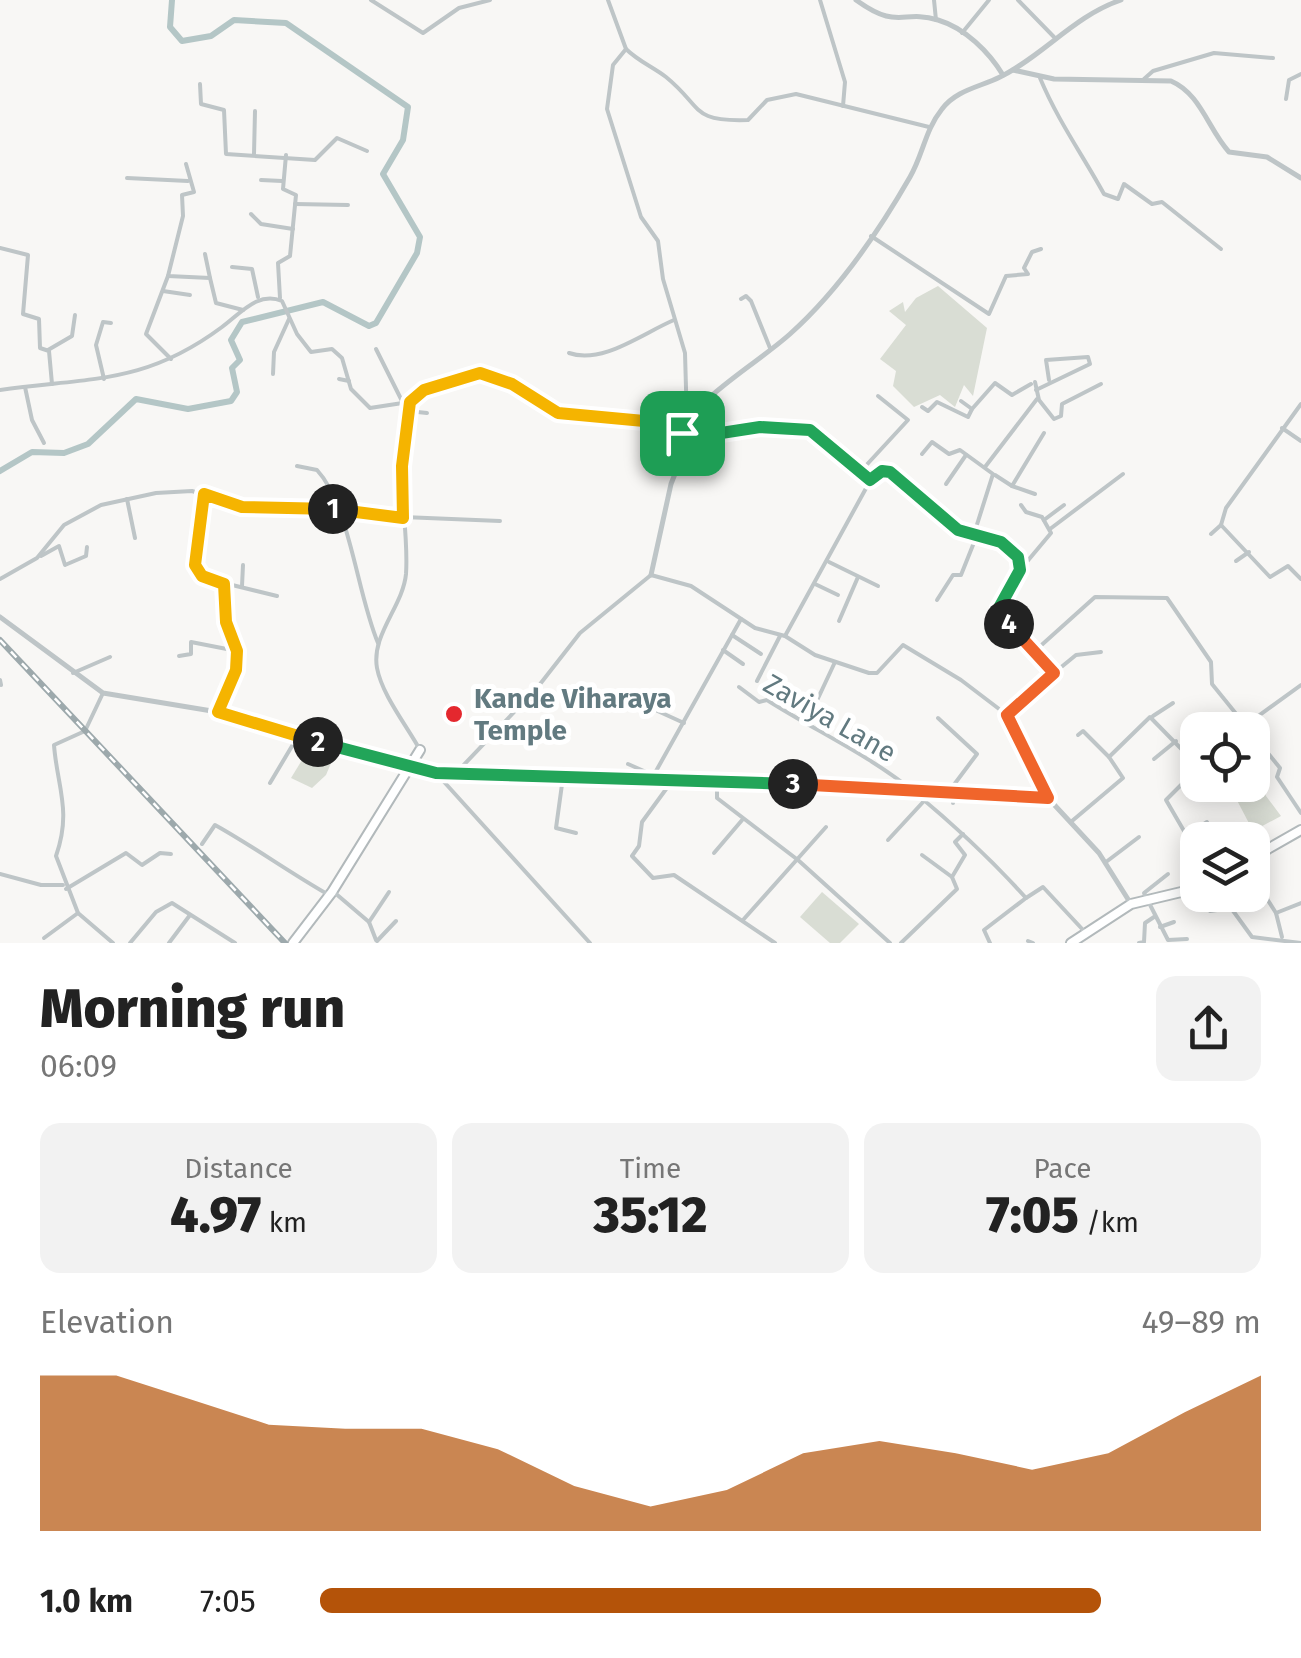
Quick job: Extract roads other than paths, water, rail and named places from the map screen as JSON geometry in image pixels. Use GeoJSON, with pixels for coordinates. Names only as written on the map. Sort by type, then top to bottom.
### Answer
{"type":"FeatureCollection","features":[{"type":"Feature","properties":{"kind":"main road"},"geometry":{"type":"LineString","coordinates":[[293,943],[330,893],[420,750]]}},
{"type":"Feature","properties":{"kind":"main road"},"geometry":{"type":"LineString","coordinates":[[1270,848],[1301,830]]}},
{"type":"Feature","properties":{"kind":"main road"},"geometry":{"type":"LineString","coordinates":[[1070,943],[1131,904],[1180,893]]}},
{"type":"Feature","properties":{"kind":"street"},"geometry":{"type":"LineString","coordinates":[[371,0],[423,33],[458,8],[490,0]]}},
{"type":"Feature","properties":{"kind":"street"},"geometry":{"type":"LineString","coordinates":[[608,0],[626,49],[666,78],[696,112],[712,118],[748,120],[767,100],[796,94],[929,128]]}},
{"type":"Feature","properties":{"kind":"street"},"geometry":{"type":"LineString","coordinates":[[820,0],[844,82],[843,106]]}},
{"type":"Feature","properties":{"kind":"street"},"geometry":{"type":"LineString","coordinates":[[856,0],[886,18],[936,20],[962,33],[987,52],[1003,75]]}},
{"type":"Feature","properties":{"kind":"street"},"geometry":{"type":"LineString","coordinates":[[934,0],[936,20]]}},
{"type":"Feature","properties":{"kind":"street"},"geometry":{"type":"LineString","coordinates":[[962,33],[989,0]]}},
{"type":"Feature","properties":{"kind":"street"},"geometry":{"type":"LineString","coordinates":[[1018,0],[1054,37]]}},
{"type":"Feature","properties":{"kind":"street"},"geometry":{"type":"LineString","coordinates":[[687,422],[790,335],[872,236],[913,174],[929,128],[954,94],[1012,70],[1092,10],[1121,0]]}},
{"type":"Feature","properties":{"kind":"street"},"geometry":{"type":"LineString","coordinates":[[456,773],[537,688],[580,633],[652,575],[671,484],[686,436],[685,353],[658,241],[641,217],[607,109],[612,65],[626,49]]}},
{"type":"Feature","properties":{"kind":"street"},"geometry":{"type":"LineString","coordinates":[[1144,80],[1153,71],[1214,53],[1272,58]]}},
{"type":"Feature","properties":{"kind":"street"},"geometry":{"type":"LineString","coordinates":[[1012,70],[1039,76],[1144,80],[1183,86],[1229,152],[1267,158],[1301,178]]}},
{"type":"Feature","properties":{"kind":"street"},"geometry":{"type":"LineString","coordinates":[[1286,100],[1289,80],[1301,74]]}},
{"type":"Feature","properties":{"kind":"street"},"geometry":{"type":"LineString","coordinates":[[1039,76],[1064,132],[1088,159],[1104,194],[1118,198],[1124,184],[1152,204],[1162,202],[1221,249]]}},
{"type":"Feature","properties":{"kind":"street"},"geometry":{"type":"LineString","coordinates":[[200,84],[200,104],[224,110],[224,153],[316,160],[336,138],[368,151]]}},
{"type":"Feature","properties":{"kind":"street"},"geometry":{"type":"LineString","coordinates":[[254,154],[255,111]]}},
{"type":"Feature","properties":{"kind":"street"},"geometry":{"type":"LineString","coordinates":[[270,155],[271,143]]}},
{"type":"Feature","properties":{"kind":"street"},"geometry":{"type":"LineString","coordinates":[[286,156],[283,189],[296,195],[290,256],[278,262],[281,300],[288,319],[311,352],[332,349],[340,354],[348,381],[370,408],[410,402],[424,390],[480,373],[512,384],[558,413],[644,421],[686,436],[760,427],[810,430],[870,480]]}},
{"type":"Feature","properties":{"kind":"street"},"geometry":{"type":"LineString","coordinates":[[171,359],[147,337],[183,216],[182,195],[194,192],[186,164]]}},
{"type":"Feature","properties":{"kind":"street"},"geometry":{"type":"LineString","coordinates":[[127,178],[188,181]]}},
{"type":"Feature","properties":{"kind":"street"},"geometry":{"type":"LineString","coordinates":[[262,180],[283,181]]}},
{"type":"Feature","properties":{"kind":"street"},"geometry":{"type":"LineString","coordinates":[[295,204],[348,206]]}},
{"type":"Feature","properties":{"kind":"street"},"geometry":{"type":"LineString","coordinates":[[251,214],[257,216],[259,224],[292,228]]}},
{"type":"Feature","properties":{"kind":"street"},"geometry":{"type":"LineString","coordinates":[[872,236],[988,314],[1006,276],[1028,274],[1024,268],[1032,252],[1042,249]]}},
{"type":"Feature","properties":{"kind":"street"},"geometry":{"type":"LineString","coordinates":[[0,248],[28,255],[22,314],[38,316],[40,348],[48,350],[72,336],[75,315]]}},
{"type":"Feature","properties":{"kind":"street"},"geometry":{"type":"LineString","coordinates":[[205,254],[216,303],[244,310]]}},
{"type":"Feature","properties":{"kind":"street"},"geometry":{"type":"LineString","coordinates":[[232,267],[252,269],[259,299]]}},
{"type":"Feature","properties":{"kind":"street"},"geometry":{"type":"LineString","coordinates":[[168,276],[210,278]]}},
{"type":"Feature","properties":{"kind":"street"},"geometry":{"type":"LineString","coordinates":[[163,291],[190,295]]}},
{"type":"Feature","properties":{"kind":"street"},"geometry":{"type":"LineString","coordinates":[[740,299],[746,296],[751,301],[770,348]]}},
{"type":"Feature","properties":{"kind":"street"},"geometry":{"type":"LineString","coordinates":[[0,390],[104,380],[146,371],[171,359],[259,299],[281,300]]}},
{"type":"Feature","properties":{"kind":"street"},"geometry":{"type":"LineString","coordinates":[[273,374],[274,352],[288,319]]}},
{"type":"Feature","properties":{"kind":"street"},"geometry":{"type":"LineString","coordinates":[[569,353],[582,358],[605,352],[674,320]]}},
{"type":"Feature","properties":{"kind":"street"},"geometry":{"type":"LineString","coordinates":[[104,380],[96,346],[102,322],[110,324]]}},
{"type":"Feature","properties":{"kind":"street"},"geometry":{"type":"LineString","coordinates":[[376,349],[403,403]]}},
{"type":"Feature","properties":{"kind":"street"},"geometry":{"type":"LineString","coordinates":[[48,350],[52,384]]}},
{"type":"Feature","properties":{"kind":"street"},"geometry":{"type":"LineString","coordinates":[[1022,380],[1049,386],[1046,360],[1088,357],[1090,364],[1049,380]]}},
{"type":"Feature","properties":{"kind":"street"},"geometry":{"type":"LineString","coordinates":[[339,379],[348,381]]}},
{"type":"Feature","properties":{"kind":"street"},"geometry":{"type":"LineString","coordinates":[[922,408],[928,411],[936,402],[968,417],[995,384],[1012,395],[1034,385]]}},
{"type":"Feature","properties":{"kind":"street"},"geometry":{"type":"LineString","coordinates":[[1034,385],[1049,415],[1059,418],[1062,404],[1101,384]]}},
{"type":"Feature","properties":{"kind":"street"},"geometry":{"type":"LineString","coordinates":[[25,387],[32,420],[44,444]]}},
{"type":"Feature","properties":{"kind":"street"},"geometry":{"type":"LineString","coordinates":[[860,472],[908,420],[878,396]]}},
{"type":"Feature","properties":{"kind":"street"},"geometry":{"type":"LineString","coordinates":[[985,467],[1038,397]]}},
{"type":"Feature","properties":{"kind":"street"},"geometry":{"type":"LineString","coordinates":[[961,401],[972,410]]}},
{"type":"Feature","properties":{"kind":"street"},"geometry":{"type":"LineString","coordinates":[[410,402],[403,518],[406,572],[400,603],[380,648],[377,670],[420,750]]}},
{"type":"Feature","properties":{"kind":"street"},"geometry":{"type":"LineString","coordinates":[[1212,534],[1221,524],[1226,508],[1301,404]]}},
{"type":"Feature","properties":{"kind":"street"},"geometry":{"type":"LineString","coordinates":[[408,411],[427,413]]}},
{"type":"Feature","properties":{"kind":"street"},"geometry":{"type":"LineString","coordinates":[[1282,428],[1301,441]]}},
{"type":"Feature","properties":{"kind":"street"},"geometry":{"type":"LineString","coordinates":[[1012,486],[1044,433]]}},
{"type":"Feature","properties":{"kind":"street"},"geometry":{"type":"LineString","coordinates":[[922,454],[932,442],[949,454],[957,449],[1012,486],[1035,494]]}},
{"type":"Feature","properties":{"kind":"street"},"geometry":{"type":"LineString","coordinates":[[946,484],[966,454]]}},
{"type":"Feature","properties":{"kind":"street"},"geometry":{"type":"LineString","coordinates":[[297,466],[317,470],[339,509],[362,605],[380,648]]}},
{"type":"Feature","properties":{"kind":"street"},"geometry":{"type":"LineString","coordinates":[[757,681],[829,562],[870,480],[887,470],[958,530],[1013,550],[1020,570]]}},
{"type":"Feature","properties":{"kind":"street"},"geometry":{"type":"LineString","coordinates":[[937,600],[953,575],[961,576],[993,474]]}},
{"type":"Feature","properties":{"kind":"street"},"geometry":{"type":"LineString","coordinates":[[1050,530],[1123,474]]}},
{"type":"Feature","properties":{"kind":"street"},"geometry":{"type":"LineString","coordinates":[[36,558],[64,525],[101,505],[192,491],[242,507],[339,509],[403,518],[500,521]]}},
{"type":"Feature","properties":{"kind":"street"},"geometry":{"type":"LineString","coordinates":[[204,494],[195,565],[202,576],[277,596]]}},
{"type":"Feature","properties":{"kind":"street"},"geometry":{"type":"LineString","coordinates":[[127,499],[135,538]]}},
{"type":"Feature","properties":{"kind":"street"},"geometry":{"type":"LineString","coordinates":[[1021,505],[1026,512],[1044,520],[1050,536],[1020,570],[999,608],[1054,673]]}},
{"type":"Feature","properties":{"kind":"street"},"geometry":{"type":"LineString","coordinates":[[1044,520],[1064,506]]}},
{"type":"Feature","properties":{"kind":"street"},"geometry":{"type":"LineString","coordinates":[[1221,524],[1270,577],[1288,566],[1301,578]]}},
{"type":"Feature","properties":{"kind":"street"},"geometry":{"type":"LineString","coordinates":[[0,579],[59,546],[65,564],[86,556],[87,547]]}},
{"type":"Feature","properties":{"kind":"street"},"geometry":{"type":"LineString","coordinates":[[1236,561],[1250,551]]}},
{"type":"Feature","properties":{"kind":"street"},"geometry":{"type":"LineString","coordinates":[[829,562],[878,586]]}},
{"type":"Feature","properties":{"kind":"street"},"geometry":{"type":"LineString","coordinates":[[242,586],[243,565]]}},
{"type":"Feature","properties":{"kind":"street"},"geometry":{"type":"LineString","coordinates":[[652,575],[690,586],[742,619],[835,662],[874,674],[903,645],[962,680],[1007,715],[1048,798],[1106,862],[1131,904]]}},
{"type":"Feature","properties":{"kind":"street"},"geometry":{"type":"LineString","coordinates":[[839,622],[858,577]]}},
{"type":"Feature","properties":{"kind":"street"},"geometry":{"type":"LineString","coordinates":[[218,712],[236,670],[237,651],[226,622],[224,584]]}},
{"type":"Feature","properties":{"kind":"street"},"geometry":{"type":"LineString","coordinates":[[815,584],[838,596]]}},
{"type":"Feature","properties":{"kind":"street"},"geometry":{"type":"LineString","coordinates":[[1036,650],[1094,597],[1167,598],[1211,662],[1212,684],[1238,712]]}},
{"type":"Feature","properties":{"kind":"street"},"geometry":{"type":"LineString","coordinates":[[0,616],[103,693],[218,712],[436,773],[652,777],[1048,798]]}},
{"type":"Feature","properties":{"kind":"street"},"geometry":{"type":"LineString","coordinates":[[652,777],[742,619]]}},
{"type":"Feature","properties":{"kind":"street"},"geometry":{"type":"LineString","coordinates":[[732,635],[762,654]]}},
{"type":"Feature","properties":{"kind":"street"},"geometry":{"type":"LineString","coordinates":[[179,656],[191,654],[191,642],[237,651]]}},
{"type":"Feature","properties":{"kind":"street"},"geometry":{"type":"LineString","coordinates":[[723,650],[743,664]]}},
{"type":"Feature","properties":{"kind":"street"},"geometry":{"type":"LineString","coordinates":[[1007,715],[1073,657],[1101,652]]}},
{"type":"Feature","properties":{"kind":"street"},"geometry":{"type":"LineString","coordinates":[[73,673],[110,657]]}},
{"type":"Feature","properties":{"kind":"street"},"geometry":{"type":"LineString","coordinates":[[806,724],[835,662]]}},
{"type":"Feature","properties":{"kind":"street"},"geometry":{"type":"LineString","coordinates":[[226,667],[236,670]]}},
{"type":"Feature","properties":{"kind":"street"},"geometry":{"type":"LineString","coordinates":[[1263,712],[1301,685]]}},
{"type":"Feature","properties":{"kind":"street","name":"Zaviya Lane"},"geometry":{"type":"LineString","coordinates":[[739,687],[911,789],[963,834],[1026,898]]}},
{"type":"Feature","properties":{"kind":"street"},"geometry":{"type":"LineString","coordinates":[[103,693],[85,731],[54,745],[56,769],[63,781],[62,838],[56,856],[78,913],[113,943]]}},
{"type":"Feature","properties":{"kind":"street"},"geometry":{"type":"LineString","coordinates":[[640,703],[684,723]]}},
{"type":"Feature","properties":{"kind":"street"},"geometry":{"type":"LineString","coordinates":[[1110,757],[1153,716],[1173,703]]}},
{"type":"Feature","properties":{"kind":"street"},"geometry":{"type":"LineString","coordinates":[[1153,716],[1180,746]]}},
{"type":"Feature","properties":{"kind":"street"},"geometry":{"type":"LineString","coordinates":[[938,718],[977,754],[952,790],[952,803]]}},
{"type":"Feature","properties":{"kind":"street"},"geometry":{"type":"LineString","coordinates":[[1072,821],[1123,778],[1092,736],[1084,731],[1078,735]]}},
{"type":"Feature","properties":{"kind":"street"},"geometry":{"type":"LineString","coordinates":[[270,784],[298,736]]}},
{"type":"Feature","properties":{"kind":"street"},"geometry":{"type":"LineString","coordinates":[[1154,759],[1176,741]]}},
{"type":"Feature","properties":{"kind":"street"},"geometry":{"type":"LineString","coordinates":[[1270,754],[1280,768],[1277,778],[1301,813]]}},
{"type":"Feature","properties":{"kind":"street"},"geometry":{"type":"LineString","coordinates":[[628,764],[652,777]]}},
{"type":"Feature","properties":{"kind":"street"},"geometry":{"type":"LineString","coordinates":[[436,773],[590,943]]}},
{"type":"Feature","properties":{"kind":"street"},"geometry":{"type":"LineString","coordinates":[[564,777],[556,828],[576,833]]}},
{"type":"Feature","properties":{"kind":"street"},"geometry":{"type":"LineString","coordinates":[[672,781],[642,822],[639,846],[632,856],[653,878],[674,875],[776,943]]}},
{"type":"Feature","properties":{"kind":"street"},"geometry":{"type":"LineString","coordinates":[[717,782],[717,798],[798,860],[890,943]]}},
{"type":"Feature","properties":{"kind":"street"},"geometry":{"type":"LineString","coordinates":[[1180,786],[1166,800],[1180,825]]}},
{"type":"Feature","properties":{"kind":"street"},"geometry":{"type":"LineString","coordinates":[[888,840],[924,801]]}},
{"type":"Feature","properties":{"kind":"street"},"geometry":{"type":"LineString","coordinates":[[714,854],[743,820]]}},
{"type":"Feature","properties":{"kind":"street"},"geometry":{"type":"LineString","coordinates":[[202,844],[215,825],[233,831],[284,869],[352,904],[368,922],[377,942],[396,921]]}},
{"type":"Feature","properties":{"kind":"street"},"geometry":{"type":"LineString","coordinates":[[743,920],[826,827]]}},
{"type":"Feature","properties":{"kind":"street"},"geometry":{"type":"LineString","coordinates":[[952,877],[965,855],[956,842],[963,834]]}},
{"type":"Feature","properties":{"kind":"street"},"geometry":{"type":"LineString","coordinates":[[1106,862],[1139,837]]}},
{"type":"Feature","properties":{"kind":"street"},"geometry":{"type":"LineString","coordinates":[[0,874],[65,887],[126,853],[142,865],[160,853],[172,854]]}},
{"type":"Feature","properties":{"kind":"street"},"geometry":{"type":"LineString","coordinates":[[901,943],[957,889],[952,877],[922,855]]}},
{"type":"Feature","properties":{"kind":"street"},"geometry":{"type":"LineString","coordinates":[[1168,874],[1144,891],[1147,901],[1169,941],[1188,938]]}},
{"type":"Feature","properties":{"kind":"street"},"geometry":{"type":"LineString","coordinates":[[990,943],[984,930],[1043,887],[1086,932]]}},
{"type":"Feature","properties":{"kind":"street"},"geometry":{"type":"LineString","coordinates":[[368,922],[389,892]]}},
{"type":"Feature","properties":{"kind":"street"},"geometry":{"type":"LineString","coordinates":[[130,943],[156,912],[172,903],[236,943]]}},
{"type":"Feature","properties":{"kind":"street"},"geometry":{"type":"LineString","coordinates":[[1276,913],[1301,903]]}},
{"type":"Feature","properties":{"kind":"street"},"geometry":{"type":"LineString","coordinates":[[1270,904],[1282,939]]}},
{"type":"Feature","properties":{"kind":"street"},"geometry":{"type":"LineString","coordinates":[[1233,912],[1252,937],[1301,943]]}},
{"type":"Feature","properties":{"kind":"street"},"geometry":{"type":"LineString","coordinates":[[44,938],[78,913]]}},
{"type":"Feature","properties":{"kind":"street"},"geometry":{"type":"LineString","coordinates":[[169,943],[190,914]]}},
{"type":"Feature","properties":{"kind":"street"},"geometry":{"type":"LineString","coordinates":[[1139,943],[1144,942],[1145,923],[1155,916]]}},
{"type":"Feature","properties":{"kind":"street"},"geometry":{"type":"LineString","coordinates":[[1160,927],[1174,922]]}},
{"type":"Feature","properties":{"kind":"waterway"},"geometry":{"type":"LineString","coordinates":[[0,471],[32,452],[64,453],[88,444],[136,399],[188,409],[231,401],[237,392],[232,368],[240,360],[231,340],[242,322],[323,302],[369,326],[376,323],[417,253],[420,237],[383,174],[403,140],[408,107],[286,23],[234,20],[211,36],[182,41],[170,27],[172,0]]}},
{"type":"Feature","properties":{"kind":"railway"},"geometry":{"type":"LineString","coordinates":[[0,640],[285,943]]}},
{"type":"Feature","properties":{"kind":"place","name":"Kande Viharaya Temple"},"geometry":{"type":"Point","coordinates":[454,714]}}]}
